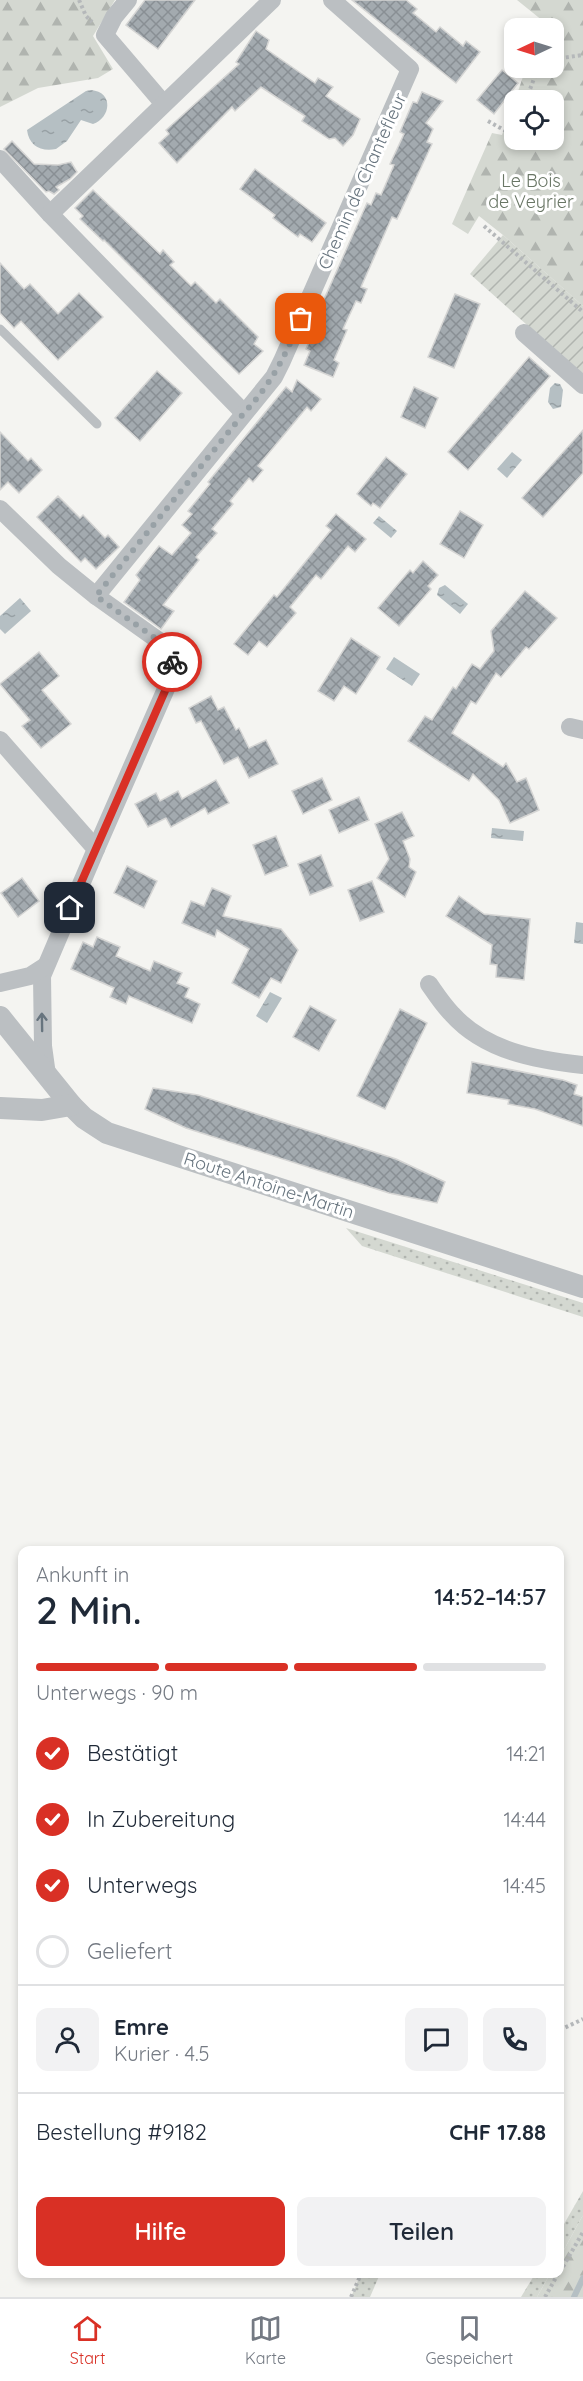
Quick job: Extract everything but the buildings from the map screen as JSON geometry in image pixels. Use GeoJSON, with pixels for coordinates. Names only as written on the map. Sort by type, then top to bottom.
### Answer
{"type":"FeatureCollection","features":[{"type":"Feature","properties":{"kind":"street"},"geometry":{"type":"LineString","coordinates":[[128,0],[114,17],[105,35],[163,104]]}},
{"type":"Feature","properties":{"kind":"street"},"geometry":{"type":"LineString","coordinates":[[50,214],[272,0]]}},
{"type":"Feature","properties":{"kind":"street","name":"Chemin de Chantefleur"},"geometry":{"type":"LineString","coordinates":[[96,596],[264,391],[282,361],[410,69],[332,0]]}},
{"type":"Feature","properties":{"kind":"street"},"geometry":{"type":"LineString","coordinates":[[0,159],[50,214],[244,413]]}},
{"type":"Feature","properties":{"kind":"street"},"geometry":{"type":"LineString","coordinates":[[524,333],[583,385]]}},
{"type":"Feature","properties":{"kind":"street"},"geometry":{"type":"LineString","coordinates":[[0,509],[59,566],[96,596],[162,643],[169,651],[173,664],[172,675],[44,967],[41,985],[42,1035],[47,1076]]}},
{"type":"Feature","properties":{"kind":"street"},"geometry":{"type":"LineString","coordinates":[[0,740],[96,849]]}},
{"type":"Feature","properties":{"kind":"street"},"geometry":{"type":"LineString","coordinates":[[0,983],[30,976],[44,967]]}},
{"type":"Feature","properties":{"kind":"street"},"geometry":{"type":"LineString","coordinates":[[429,984],[452,1014],[487,1042],[543,1061],[583,1065]]}},
{"type":"Feature","properties":{"kind":"street","name":"Route Antoine-Martin"},"geometry":{"type":"LineString","coordinates":[[0,1017],[71,1105],[97,1127],[121,1138],[583,1287]]}},
{"type":"Feature","properties":{"kind":"street"},"geometry":{"type":"LineString","coordinates":[[0,1108],[42,1110],[71,1105]]}},
{"type":"Feature","properties":{"kind":"lane"},"geometry":{"type":"LineString","coordinates":[[0,329],[97,424]]}},
{"type":"Feature","properties":{"kind":"path"},"geometry":{"type":"LineString","coordinates":[[564,58],[583,55]]}},
{"type":"Feature","properties":{"kind":"path"},"geometry":{"type":"LineString","coordinates":[[488,122],[504,130]]}},
{"type":"Feature","properties":{"kind":"path"},"geometry":{"type":"LineString","coordinates":[[484,226],[583,312]]}},
{"type":"Feature","properties":{"kind":"path"},"geometry":{"type":"LineString","coordinates":[[564,2028],[583,2019]]}},
{"type":"Feature","properties":{"kind":"path"},"geometry":{"type":"LineString","coordinates":[[564,2264],[583,2232]]}},
{"type":"Feature","properties":{"kind":"path"},"geometry":{"type":"LineString","coordinates":[[351,2297],[359,2278]]}},
{"type":"Feature","properties":{"kind":"path"},"geometry":{"type":"LineString","coordinates":[[544,2297],[556,2278]]}},
{"type":"Feature","properties":{"kind":"green space"},"geometry":{"type":"Polygon","coordinates":[[[0,0],[115,0],[93,36],[113,69],[98,78],[38,88],[0,107],[0,0]]]}},
{"type":"Feature","properties":{"kind":"green space","name":"Le Bois de Veyrier"},"geometry":{"type":"Polygon","coordinates":[[[517,0],[583,0],[583,306],[479,216],[468,234],[452,224],[492,133],[502,135],[504,129],[504,150],[564,150],[564,90],[518,90],[523,78],[564,78],[564,18],[539,18],[517,0]]]}},
{"type":"Feature","properties":{"kind":"green space"},"geometry":{"type":"Polygon","coordinates":[[[503,235],[583,306],[583,375],[470,274],[503,235]]]}},
{"type":"Feature","properties":{"kind":"green space"},"geometry":{"type":"Polygon","coordinates":[[[346,1228],[583,1303],[583,1317],[362,1246],[346,1228]]]}},
{"type":"Feature","properties":{"kind":"green space"},"geometry":{"type":"Polygon","coordinates":[[[583,2191],[583,2215],[564,2250],[564,2224],[583,2191]]]}},
{"type":"Feature","properties":{"kind":"green space"},"geometry":{"type":"Polygon","coordinates":[[[583,2215],[583,2297],[537,2297],[548,2278],[564,2278],[564,2250],[583,2215]]]}},
{"type":"Feature","properties":{"kind":"green space"},"geometry":{"type":"Polygon","coordinates":[[[359,2278],[378,2278],[370,2297],[351,2297],[359,2278]]]}},
{"type":"Feature","properties":{"kind":"green space"},"geometry":{"type":"Polygon","coordinates":[[[533,2278],[548,2278],[537,2297],[521,2297],[533,2278]]]}},
{"type":"Feature","properties":{"kind":"water"},"geometry":{"type":"Polygon","coordinates":[[[91,90],[104,95],[106,100],[106,111],[99,121],[93,124],[81,120],[67,141],[56,149],[45,150],[33,144],[27,130],[86,91],[91,90]]]}},
{"type":"Feature","properties":{"kind":"water"},"geometry":{"type":"Polygon","coordinates":[[[555,383],[560,384],[563,390],[561,407],[553,409],[548,402],[550,388],[555,383]]]}},
{"type":"Feature","properties":{"kind":"water"},"geometry":{"type":"Polygon","coordinates":[[[512,452],[522,460],[507,478],[497,469],[512,452]]]}},
{"type":"Feature","properties":{"kind":"water"},"geometry":{"type":"Polygon","coordinates":[[[379,516],[397,531],[391,538],[373,523],[379,516]]]}},
{"type":"Feature","properties":{"kind":"water"},"geometry":{"type":"Polygon","coordinates":[[[445,585],[468,604],[460,614],[437,595],[439,588],[445,585]]]}},
{"type":"Feature","properties":{"kind":"water"},"geometry":{"type":"Polygon","coordinates":[[[20,598],[31,611],[5,634],[0,629],[0,616],[20,598]]]}},
{"type":"Feature","properties":{"kind":"water"},"geometry":{"type":"Polygon","coordinates":[[[394,657],[420,674],[412,686],[386,669],[394,657]]]}},
{"type":"Feature","properties":{"kind":"water"},"geometry":{"type":"Polygon","coordinates":[[[492,828],[524,831],[523,841],[491,838],[492,828]]]}},
{"type":"Feature","properties":{"kind":"water"},"geometry":{"type":"Polygon","coordinates":[[[576,922],[583,923],[583,944],[574,943],[576,922]]]}},
{"type":"Feature","properties":{"kind":"water"},"geometry":{"type":"Polygon","coordinates":[[[270,992],[282,998],[267,1023],[256,1016],[270,992]]]}},
{"type":"Feature","properties":{"kind":"waterway"},"geometry":{"type":"LineString","coordinates":[[574,2297],[583,2278]]}},
{"type":"Feature","properties":{"kind":"way so far"},"geometry":{"type":"LineString","coordinates":[[172,662],[169,651],[162,643],[96,596],[264,391],[274,377],[301,319]]}},
{"type":"Feature","properties":{"kind":"route"},"geometry":{"type":"LineString","coordinates":[[70,908],[172,675],[172,662]]}}]}
